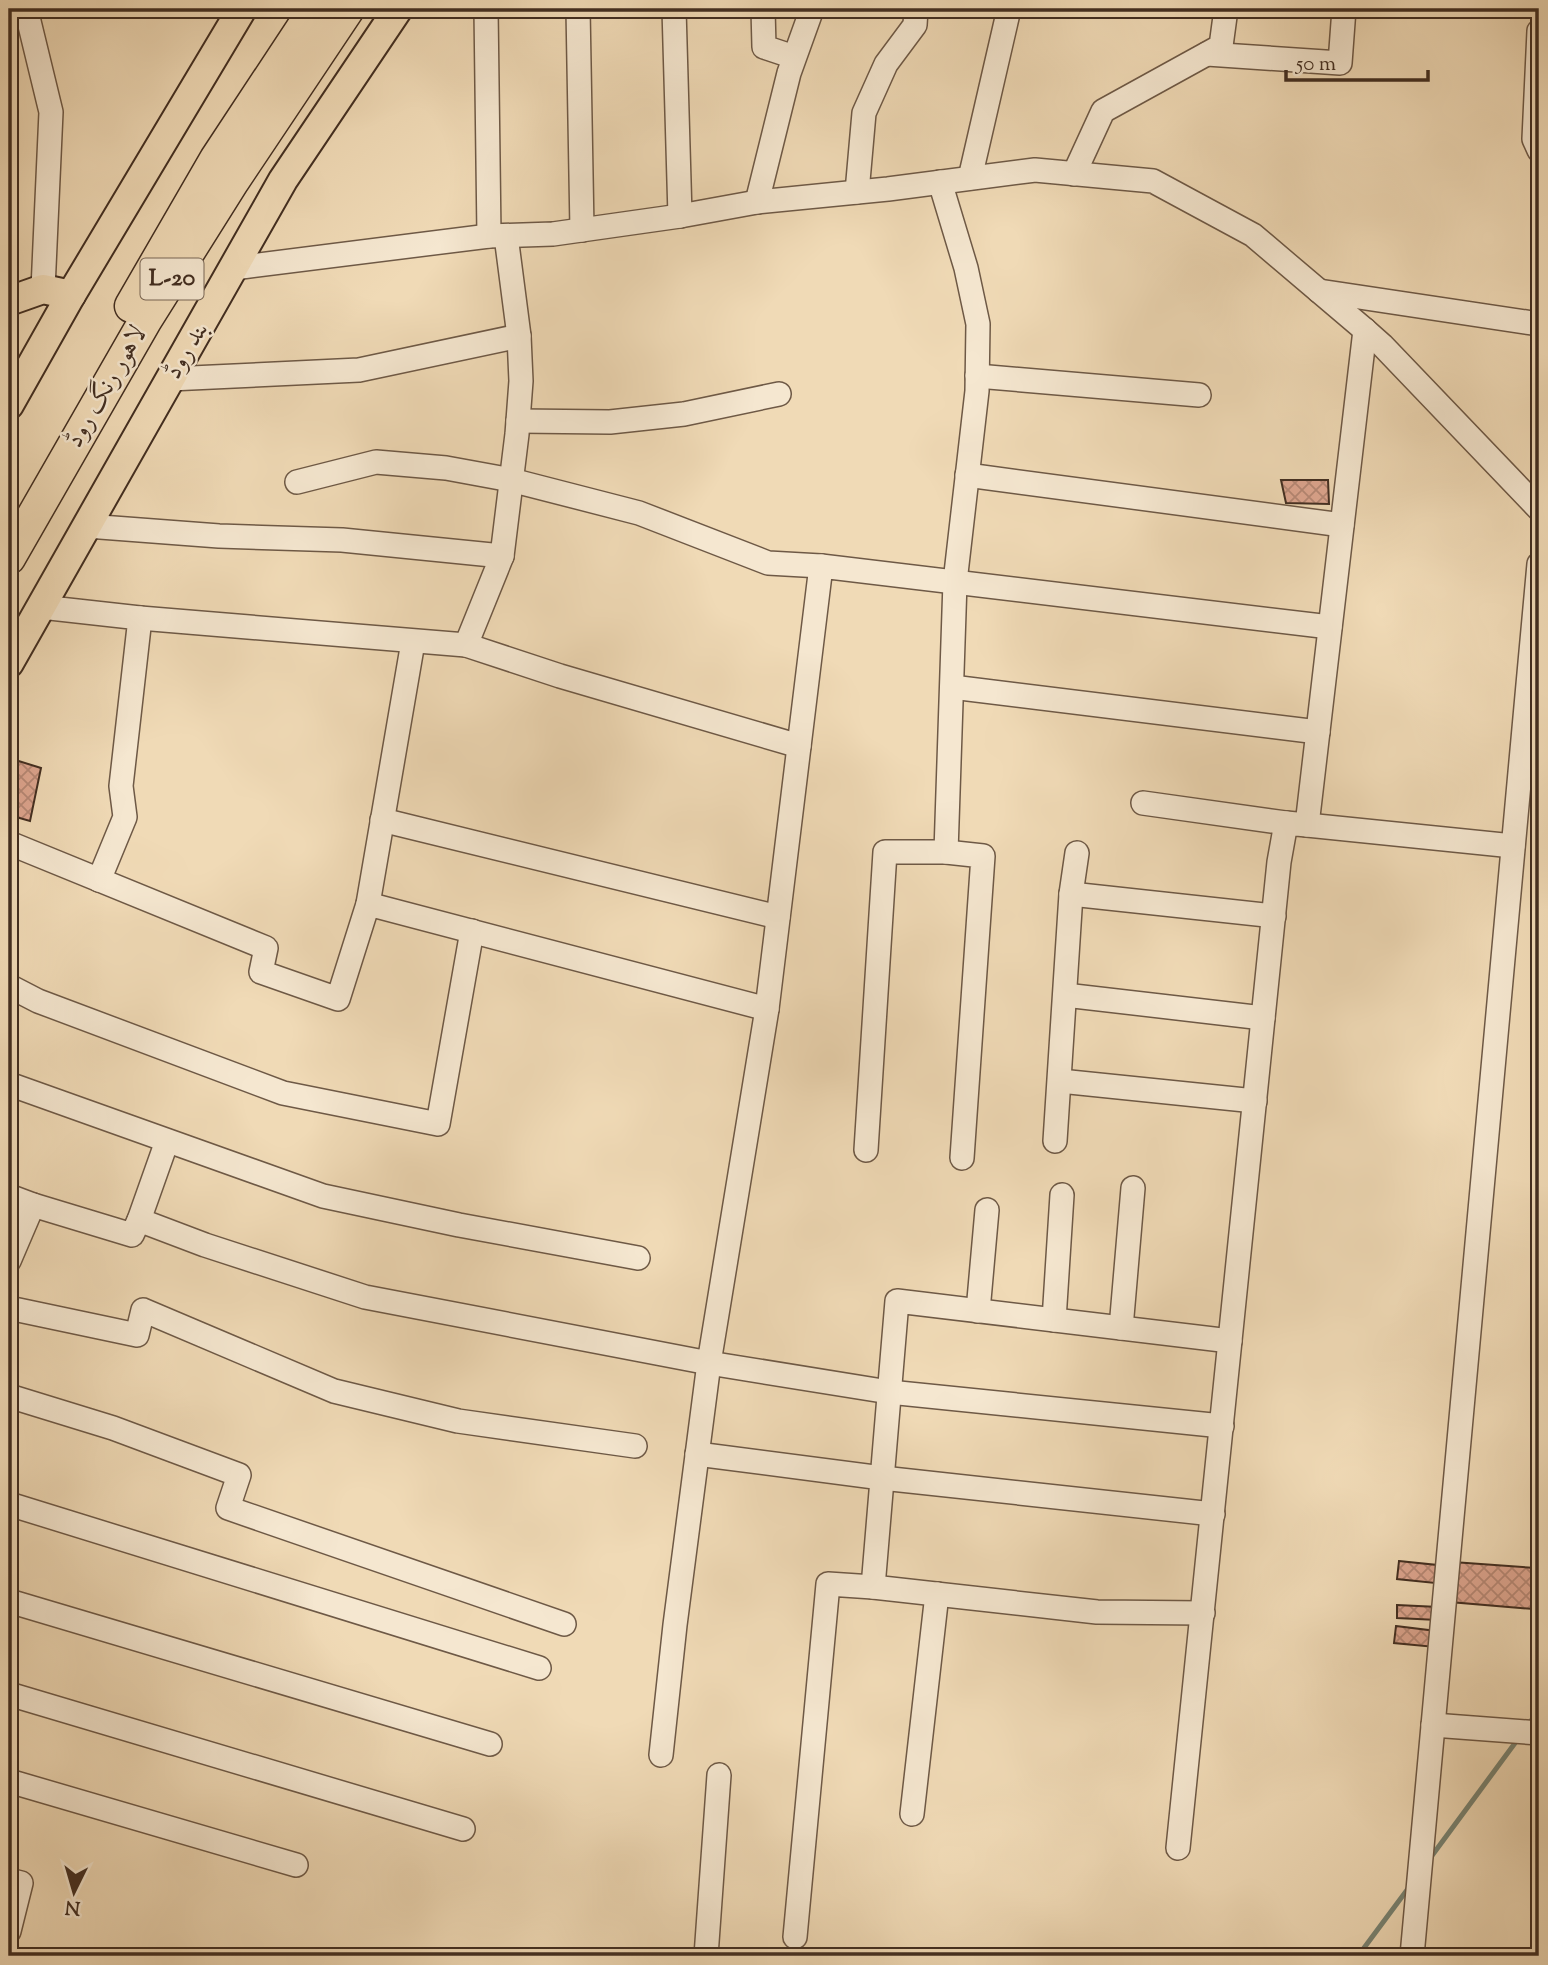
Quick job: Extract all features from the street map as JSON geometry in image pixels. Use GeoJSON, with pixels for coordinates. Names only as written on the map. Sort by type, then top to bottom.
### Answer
{"type":"FeatureCollection","features":[{"type":"Feature","properties":{"kind":"highway","name":"لاہور رنگ روڈ"},"geometry":{"type":"LineString","coordinates":[[9,516],[216,159],[315,9]]}},
{"type":"Feature","properties":{"kind":"highway","name":"لاہور رنگ روڈ"},"geometry":{"type":"LineString","coordinates":[[9,558],[145,321],[233,181],[348,9]]}},
{"type":"Feature","properties":{"kind":"main road"},"geometry":{"type":"LineString","coordinates":[[9,405],[71,295],[242,9]]}},
{"type":"Feature","properties":{"kind":"main road","name":"بند روڈ"},"geometry":{"type":"LineString","coordinates":[[9,663],[284,180],[398,9]]}},
{"type":"Feature","properties":{"kind":"main road"},"geometry":{"type":"LineString","coordinates":[[9,302],[43,289],[71,295]]}},
{"type":"Feature","properties":{"kind":"street"},"geometry":{"type":"LineString","coordinates":[[26,9],[51,112],[43,289]]}},
{"type":"Feature","properties":{"kind":"street"},"geometry":{"type":"LineString","coordinates":[[467,645],[502,556],[521,381],[519,335],[497,236],[486,9]]}},
{"type":"Feature","properties":{"kind":"street"},"geometry":{"type":"LineString","coordinates":[[578,9],[582,230]]}},
{"type":"Feature","properties":{"kind":"street"},"geometry":{"type":"LineString","coordinates":[[674,9],[680,216]]}},
{"type":"Feature","properties":{"kind":"street"},"geometry":{"type":"LineString","coordinates":[[763,9],[764,47],[794,57]]}},
{"type":"Feature","properties":{"kind":"street"},"geometry":{"type":"LineString","coordinates":[[757,202],[794,57],[812,9]]}},
{"type":"Feature","properties":{"kind":"street"},"geometry":{"type":"LineString","coordinates":[[857,192],[864,113],[886,64],[915,25],[916,9]]}},
{"type":"Feature","properties":{"kind":"street"},"geometry":{"type":"LineString","coordinates":[[970,178],[1010,9]]}},
{"type":"Feature","properties":{"kind":"street"},"geometry":{"type":"LineString","coordinates":[[1074,174],[1102,111],[1221,46],[1226,9]]}},
{"type":"Feature","properties":{"kind":"street"},"geometry":{"type":"LineString","coordinates":[[1207,54],[1339,62],[1344,9]]}},
{"type":"Feature","properties":{"kind":"street"},"geometry":{"type":"LineString","coordinates":[[1539,31],[1534,139],[1539,150]]}},
{"type":"Feature","properties":{"kind":"street"},"geometry":{"type":"LineString","coordinates":[[234,268],[497,236],[582,230],[757,202],[1035,170],[1153,181],[1253,235],[1365,330],[1539,509]]}},
{"type":"Feature","properties":{"kind":"street"},"geometry":{"type":"LineString","coordinates":[[940,183],[966,268],[978,324],[977,376],[955,582],[946,852]]}},
{"type":"Feature","properties":{"kind":"street"},"geometry":{"type":"LineString","coordinates":[[1319,291],[1539,324]]}},
{"type":"Feature","properties":{"kind":"street"},"geometry":{"type":"LineString","coordinates":[[1178,1849],[1274,916],[1318,732],[1365,330]]}},
{"type":"Feature","properties":{"kind":"street"},"geometry":{"type":"LineString","coordinates":[[170,379],[359,370],[519,335]]}},
{"type":"Feature","properties":{"kind":"street"},"geometry":{"type":"LineString","coordinates":[[977,376],[1199,395]]}},
{"type":"Feature","properties":{"kind":"street"},"geometry":{"type":"LineString","coordinates":[[518,421],[610,422],[672,416],[779,394]]}},
{"type":"Feature","properties":{"kind":"street"},"geometry":{"type":"LineString","coordinates":[[297,482],[376,462],[446,468],[511,480],[639,513],[768,563],[821,566],[1330,627]]}},
{"type":"Feature","properties":{"kind":"street"},"geometry":{"type":"LineString","coordinates":[[967,475],[1342,525]]}},
{"type":"Feature","properties":{"kind":"street"},"geometry":{"type":"LineString","coordinates":[[87,526],[219,536],[342,540],[502,556]]}},
{"type":"Feature","properties":{"kind":"street"},"geometry":{"type":"LineString","coordinates":[[1412,1956],[1539,564]]}},
{"type":"Feature","properties":{"kind":"street"},"geometry":{"type":"LineString","coordinates":[[661,1755],[709,1363],[767,1009],[821,566]]}},
{"type":"Feature","properties":{"kind":"street"},"geometry":{"type":"LineString","coordinates":[[41,607],[140,618],[467,645],[560,676],[799,747]]}},
{"type":"Feature","properties":{"kind":"street"},"geometry":{"type":"LineString","coordinates":[[99,880],[125,817],[121,786],[140,618]]}},
{"type":"Feature","properties":{"kind":"street"},"geometry":{"type":"LineString","coordinates":[[9,844],[266,948],[261,972],[338,999],[368,904],[413,642]]}},
{"type":"Feature","properties":{"kind":"street"},"geometry":{"type":"LineString","coordinates":[[952,687],[1318,732]]}},
{"type":"Feature","properties":{"kind":"street"},"geometry":{"type":"LineString","coordinates":[[1143,803],[1296,824],[1513,846]]}},
{"type":"Feature","properties":{"kind":"street"},"geometry":{"type":"LineString","coordinates":[[382,820],[778,917]]}},
{"type":"Feature","properties":{"kind":"street"},"geometry":{"type":"LineString","coordinates":[[866,1150],[885,852],[946,852],[983,856],[962,1158]]}},
{"type":"Feature","properties":{"kind":"street"},"geometry":{"type":"LineString","coordinates":[[1055,1141],[1077,853]]}},
{"type":"Feature","properties":{"kind":"street"},"geometry":{"type":"LineString","coordinates":[[1072,894],[1274,916]]}},
{"type":"Feature","properties":{"kind":"street"},"geometry":{"type":"LineString","coordinates":[[368,904],[767,1009]]}},
{"type":"Feature","properties":{"kind":"street"},"geometry":{"type":"LineString","coordinates":[[9,986],[38,1001],[283,1093],[438,1124],[472,931]]}},
{"type":"Feature","properties":{"kind":"street"},"geometry":{"type":"LineString","coordinates":[[1065,995],[1263,1018]]}},
{"type":"Feature","properties":{"kind":"street"},"geometry":{"type":"LineString","coordinates":[[1060,1081],[1255,1101]]}},
{"type":"Feature","properties":{"kind":"street"},"geometry":{"type":"LineString","coordinates":[[9,1084],[323,1196],[459,1225],[638,1258]]}},
{"type":"Feature","properties":{"kind":"street"},"geometry":{"type":"LineString","coordinates":[[9,1196],[132,1236],[167,1142]]}},
{"type":"Feature","properties":{"kind":"street"},"geometry":{"type":"LineString","coordinates":[[1121,1328],[1133,1188]]}},
{"type":"Feature","properties":{"kind":"street"},"geometry":{"type":"LineString","coordinates":[[1054,1320],[1062,1195]]}},
{"type":"Feature","properties":{"kind":"street"},"geometry":{"type":"LineString","coordinates":[[9,1261],[33,1205]]}},
{"type":"Feature","properties":{"kind":"street"},"geometry":{"type":"LineString","coordinates":[[978,1311],[988,1210]]}},
{"type":"Feature","properties":{"kind":"street"},"geometry":{"type":"LineString","coordinates":[[139,1220],[205,1245],[365,1297],[709,1363],[889,1392],[1222,1426]]}},
{"type":"Feature","properties":{"kind":"street"},"geometry":{"type":"LineString","coordinates":[[873,1587],[897,1301],[1230,1341]]}},
{"type":"Feature","properties":{"kind":"street"},"geometry":{"type":"LineString","coordinates":[[9,1308],[137,1335],[143,1310],[334,1391],[458,1421],[635,1446]]}},
{"type":"Feature","properties":{"kind":"street"},"geometry":{"type":"LineString","coordinates":[[9,1396],[113,1428],[239,1475],[228,1508],[564,1624]]}},
{"type":"Feature","properties":{"kind":"street"},"geometry":{"type":"LineString","coordinates":[[697,1454],[882,1478],[1213,1514]]}},
{"type":"Feature","properties":{"kind":"street"},"geometry":{"type":"LineString","coordinates":[[9,1504],[539,1668]]}},
{"type":"Feature","properties":{"kind":"street"},"geometry":{"type":"LineString","coordinates":[[795,1937],[828,1584],[1097,1612],[1203,1613]]}},
{"type":"Feature","properties":{"kind":"street"},"geometry":{"type":"LineString","coordinates":[[912,1814],[937,1594]]}},
{"type":"Feature","properties":{"kind":"street"},"geometry":{"type":"LineString","coordinates":[[9,1601],[491,1744]]}},
{"type":"Feature","properties":{"kind":"street"},"geometry":{"type":"LineString","coordinates":[[9,1694],[463,1829]]}},
{"type":"Feature","properties":{"kind":"street"},"geometry":{"type":"LineString","coordinates":[[1433,1725],[1539,1733]]}},
{"type":"Feature","properties":{"kind":"street"},"geometry":{"type":"LineString","coordinates":[[706,1956],[719,1775]]}},
{"type":"Feature","properties":{"kind":"street"},"geometry":{"type":"LineString","coordinates":[[9,1781],[296,1865]]}},
{"type":"Feature","properties":{"kind":"street"},"geometry":{"type":"LineString","coordinates":[[9,1880],[20,1883],[9,1931]]}},
{"type":"Feature","properties":{"kind":"building"},"geometry":{"type":"Polygon","coordinates":[[[1281,480],[1328,480],[1329,504],[1286,503],[1281,480]]]}},
{"type":"Feature","properties":{"kind":"building"},"geometry":{"type":"Polygon","coordinates":[[[9,758],[41,768],[30,821],[9,815],[9,758]]]}},
{"type":"Feature","properties":{"kind":"building"},"geometry":{"type":"Polygon","coordinates":[[[1399,1561],[1437,1565],[1435,1583],[1397,1579],[1399,1561]]]}},
{"type":"Feature","properties":{"kind":"building"},"geometry":{"type":"Polygon","coordinates":[[[1453,1562],[1536,1568],[1533,1609],[1450,1602],[1453,1562]]]}},
{"type":"Feature","properties":{"kind":"building"},"geometry":{"type":"Polygon","coordinates":[[[1397,1605],[1438,1607],[1437,1620],[1397,1618],[1397,1605]]]}},
{"type":"Feature","properties":{"kind":"building"},"geometry":{"type":"Polygon","coordinates":[[[1396,1626],[1436,1631],[1435,1647],[1394,1643],[1396,1626]]]}},
{"type":"Feature","properties":{"kind":"waterway"},"geometry":{"type":"LineString","coordinates":[[1528,1725],[1539,1710]]}},
{"type":"Feature","properties":{"kind":"waterway"},"geometry":{"type":"LineString","coordinates":[[1428,1861],[1518,1739]]}},
{"type":"Feature","properties":{"kind":"waterway"},"geometry":{"type":"LineString","coordinates":[[1358,1956],[1410,1886]]}}]}
